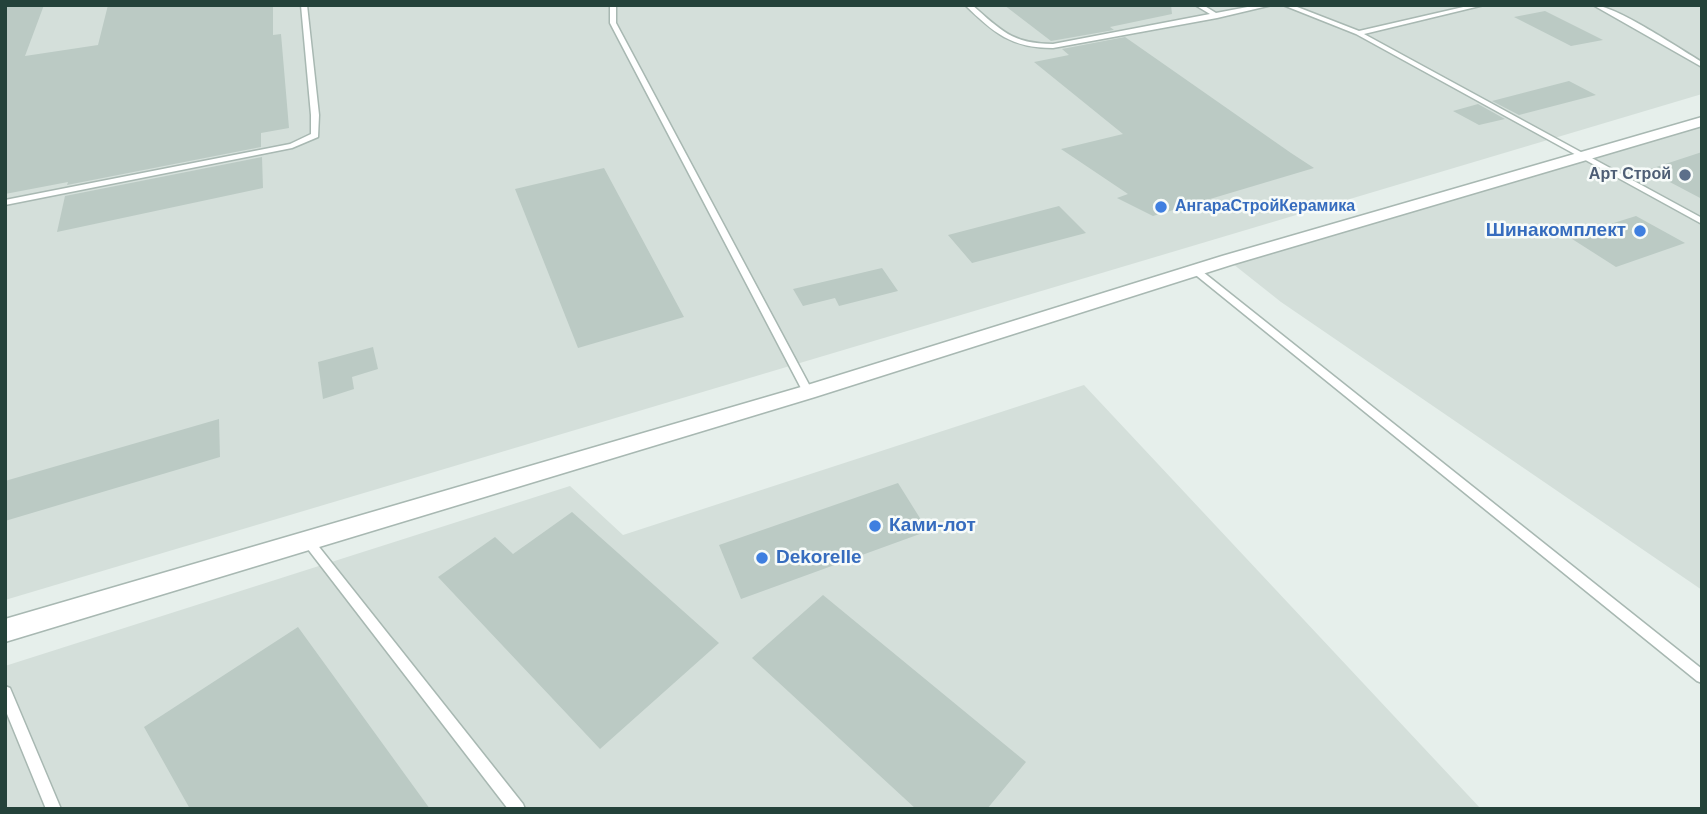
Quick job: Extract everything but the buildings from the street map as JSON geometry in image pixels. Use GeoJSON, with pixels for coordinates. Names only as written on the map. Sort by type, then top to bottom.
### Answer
{"type":"FeatureCollection","features":[{"type":"Feature","properties":{"kind":"street"},"geometry":{"type":"LineString","coordinates":[[5,631],[808,392],[1195,270],[1702,121]]}},
{"type":"Feature","properties":{"kind":"lane"},"geometry":{"type":"LineString","coordinates":[[5,204],[292,146],[314,135],[315,116],[304,5]]}},
{"type":"Feature","properties":{"kind":"lane"},"geometry":{"type":"LineString","coordinates":[[613,5],[613,23],[808,392]]}},
{"type":"Feature","properties":{"kind":"lane"},"geometry":{"type":"LineString","coordinates":[[968,5],[1013,42],[1034,47],[1053,46],[1269,5]]}},
{"type":"Feature","properties":{"kind":"lane"},"geometry":{"type":"LineString","coordinates":[[1198,5],[1217,16]]}},
{"type":"Feature","properties":{"kind":"lane"},"geometry":{"type":"LineString","coordinates":[[1286,5],[1358,33],[1579,157],[1702,222]]}},
{"type":"Feature","properties":{"kind":"lane"},"geometry":{"type":"LineString","coordinates":[[1358,33],[1481,5]]}},
{"type":"Feature","properties":{"kind":"lane"},"geometry":{"type":"LineString","coordinates":[[1596,5],[1702,65]]}},
{"type":"Feature","properties":{"kind":"lane"},"geometry":{"type":"LineString","coordinates":[[1195,270],[1702,677]]}},
{"type":"Feature","properties":{"kind":"lane"},"geometry":{"type":"LineString","coordinates":[[308,541],[518,809]]}},
{"type":"Feature","properties":{"kind":"lane"},"geometry":{"type":"LineString","coordinates":[[5,692],[54,809]]}},
{"type":"Feature","properties":{"kind":"shaded area"},"geometry":{"type":"Polygon","coordinates":[[[5,5],[1702,5],[1702,94],[5,600],[5,5]]]}},
{"type":"Feature","properties":{"kind":"shaded area"},"geometry":{"type":"Polygon","coordinates":[[[1702,121],[1702,590],[1281,302],[1228,260],[1702,121]]]}},
{"type":"Feature","properties":{"kind":"shaded area"},"geometry":{"type":"Polygon","coordinates":[[[1084,385],[1481,809],[5,809],[5,666],[570,486],[623,535],[1084,385]]]}},
{"type":"Feature","properties":{"kind":"place","name":"Арт Строй"},"geometry":{"type":"Point","coordinates":[1685,175]}},
{"type":"Feature","properties":{"kind":"place","name":"АнгараСтройКерамика"},"geometry":{"type":"Point","coordinates":[1161,207]}},
{"type":"Feature","properties":{"kind":"place","name":"Шинакомплект"},"geometry":{"type":"Point","coordinates":[1640,231]}},
{"type":"Feature","properties":{"kind":"place","name":"Ками-лот"},"geometry":{"type":"Point","coordinates":[875,526]}},
{"type":"Feature","properties":{"kind":"place","name":"Dekorelle"},"geometry":{"type":"Point","coordinates":[762,558]}}]}
